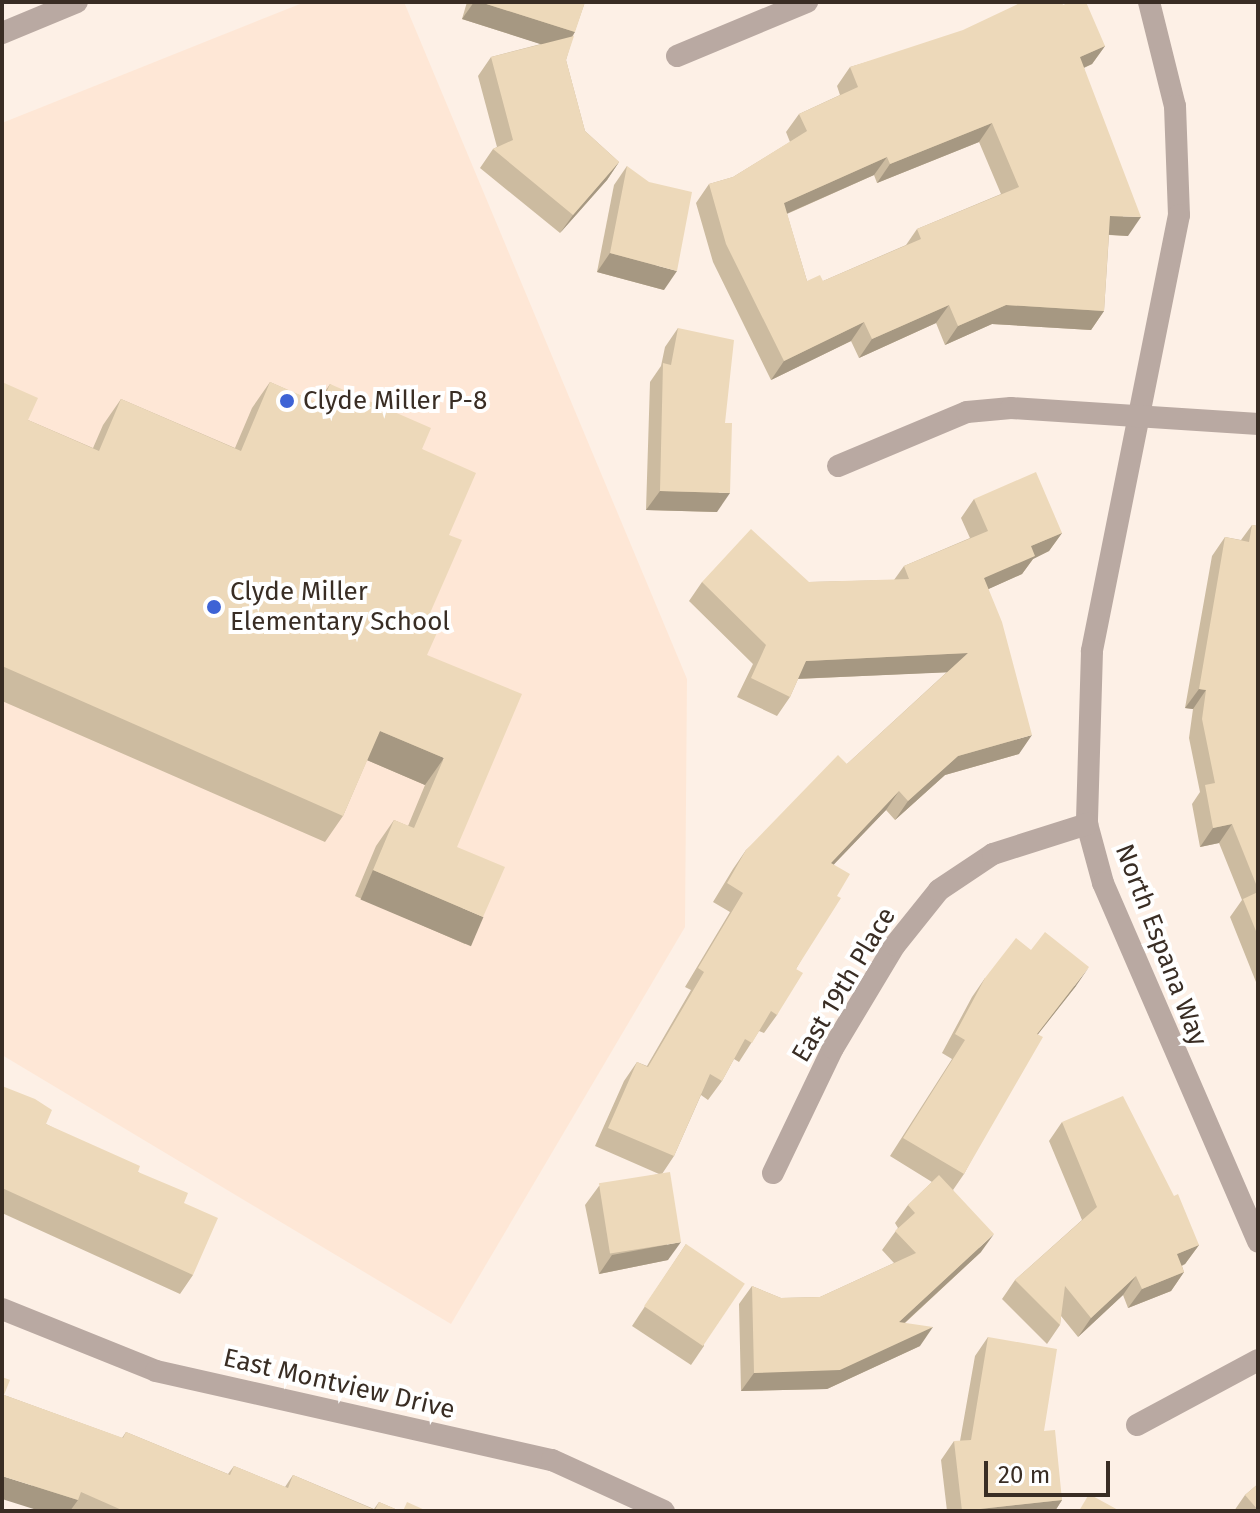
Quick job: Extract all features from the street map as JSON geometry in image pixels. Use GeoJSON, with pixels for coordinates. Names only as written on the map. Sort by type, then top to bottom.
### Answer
{"type":"FeatureCollection","features":[{"type":"Feature","properties":{"kind":"street"},"geometry":{"type":"LineString","coordinates":[[2,33],[77,2]]}},
{"type":"Feature","properties":{"kind":"street"},"geometry":{"type":"LineString","coordinates":[[677,56],[807,2]]}},
{"type":"Feature","properties":{"kind":"street","name":"North Espana Way"},"geometry":{"type":"LineString","coordinates":[[1149,2],[1175,106],[1182,178],[1164,304],[1136,417],[1092,651],[1087,824],[1114,912],[1258,1242]]}},
{"type":"Feature","properties":{"kind":"street"},"geometry":{"type":"LineString","coordinates":[[838,466],[967,412],[1011,408],[1258,424]]}},
{"type":"Feature","properties":{"kind":"street","name":"East 19th Place"},"geometry":{"type":"LineString","coordinates":[[773,1173],[833,1048],[895,945],[939,890],[993,854],[1087,824]]}},
{"type":"Feature","properties":{"kind":"street","name":"East Montview Drive"},"geometry":{"type":"LineString","coordinates":[[2,1309],[156,1371],[552,1460],[664,1511]]}},
{"type":"Feature","properties":{"kind":"street"},"geometry":{"type":"LineString","coordinates":[[1137,1425],[1258,1360]]}},
{"type":"Feature","properties":{"kind":"shaded area","name":"Clyde Miller P-8"},"geometry":{"type":"Polygon","coordinates":[[[305,2],[404,2],[687,679],[685,927],[451,1324],[2,1055],[2,123],[305,2]]]}},
{"type":"Feature","properties":{"kind":"building"},"geometry":{"type":"Polygon","coordinates":[[[480,2],[585,2],[575,32],[480,2]]]}},
{"type":"Feature","properties":{"kind":"building"},"geometry":{"type":"Polygon","coordinates":[[[1022,2],[1062,2],[1063,5],[1086,2],[1105,46],[1080,57],[1141,217],[1110,216],[1104,311],[1006,305],[958,326],[949,305],[872,339],[864,322],[784,361],[726,244],[709,184],[733,177],[807,131],[799,114],[858,87],[850,67],[963,30],[1022,2]],[[992,123],[890,164],[887,157],[784,203],[807,281],[820,275],[823,281],[921,239],[917,229],[1019,187],[992,123]]]}},
{"type":"Feature","properties":{"kind":"building"},"geometry":{"type":"Polygon","coordinates":[[[574,36],[566,60],[585,131],[619,162],[573,215],[493,149],[513,140],[491,57],[574,36]]]}},
{"type":"Feature","properties":{"kind":"building"},"geometry":{"type":"Polygon","coordinates":[[[627,166],[649,182],[692,192],[677,271],[610,253],[627,166]]]}},
{"type":"Feature","properties":{"kind":"building"},"geometry":{"type":"Polygon","coordinates":[[[678,328],[734,340],[725,423],[732,423],[730,493],[660,491],[663,363],[671,365],[678,328]]]}},
{"type":"Feature","properties":{"kind":"building","name":"Clyde Miller Elementary School"},"geometry":{"type":"Polygon","coordinates":[[[2,382],[38,398],[28,420],[99,451],[121,399],[241,451],[270,382],[321,404],[330,384],[431,428],[422,449],[476,473],[449,535],[462,540],[427,620],[440,626],[427,655],[522,694],[457,847],[505,867],[483,917],[373,870],[394,820],[414,828],[444,758],[380,731],[343,816],[2,666],[2,382]]]}},
{"type":"Feature","properties":{"kind":"building"},"geometry":{"type":"Polygon","coordinates":[[[1036,472],[1062,533],[1031,546],[1035,556],[984,578],[1002,622],[1032,735],[958,756],[908,801],[899,791],[831,863],[850,874],[837,896],[841,898],[796,969],[803,973],[777,1015],[771,1011],[752,1043],[745,1039],[722,1081],[710,1074],[674,1156],[608,1128],[637,1062],[648,1067],[704,972],[698,968],[743,893],[727,883],[746,850],[838,755],[847,764],[968,653],[806,661],[790,697],[751,678],[766,645],[702,582],[751,529],[809,582],[909,579],[904,566],[988,531],[974,499],[1036,472]]]}},
{"type":"Feature","properties":{"kind":"building"},"geometry":{"type":"Polygon","coordinates":[[[1252,525],[1258,526],[1258,889],[1232,824],[1213,828],[1205,785],[1215,783],[1202,719],[1206,690],[1199,689],[1225,537],[1249,542],[1252,525]]]}},
{"type":"Feature","properties":{"kind":"building"},"geometry":{"type":"Polygon","coordinates":[[[1258,892],[1258,936],[1243,899],[1258,892]]]}},
{"type":"Feature","properties":{"kind":"building"},"geometry":{"type":"Polygon","coordinates":[[[1045,932],[1089,967],[1037,1034],[1043,1037],[964,1174],[903,1138],[965,1040],[955,1034],[985,978],[1016,938],[1031,950],[1045,932]]]}},
{"type":"Feature","properties":{"kind":"building"},"geometry":{"type":"Polygon","coordinates":[[[2,1086],[35,1099],[52,1110],[46,1124],[140,1166],[138,1172],[188,1193],[184,1203],[218,1218],[193,1275],[2,1188],[2,1086]]]}},
{"type":"Feature","properties":{"kind":"building"},"geometry":{"type":"Polygon","coordinates":[[[1123,1096],[1174,1196],[1178,1194],[1199,1245],[1177,1254],[1184,1272],[1142,1289],[1136,1276],[1091,1318],[1065,1286],[1060,1325],[1015,1280],[1097,1207],[1062,1122],[1123,1096]]]}},
{"type":"Feature","properties":{"kind":"building"},"geometry":{"type":"Polygon","coordinates":[[[670,1172],[681,1242],[610,1253],[599,1183],[670,1172]]]}},
{"type":"Feature","properties":{"kind":"building"},"geometry":{"type":"Polygon","coordinates":[[[939,1175],[994,1234],[899,1322],[933,1327],[840,1370],[754,1373],[752,1286],[781,1298],[820,1297],[916,1253],[895,1231],[915,1213],[908,1205],[939,1175]]]}},
{"type":"Feature","properties":{"kind":"building"},"geometry":{"type":"Polygon","coordinates":[[[686,1244],[745,1284],[703,1346],[644,1306],[686,1244]]]}},
{"type":"Feature","properties":{"kind":"building"},"geometry":{"type":"Polygon","coordinates":[[[988,1337],[1057,1349],[1044,1431],[1055,1430],[1062,1500],[962,1511],[954,1441],[971,1440],[988,1337]]]}},
{"type":"Feature","properties":{"kind":"building"},"geometry":{"type":"Polygon","coordinates":[[[2,1377],[10,1380],[4,1395],[123,1438],[126,1432],[230,1475],[234,1466],[288,1488],[293,1475],[375,1510],[379,1502],[400,1511],[124,1511],[81,1492],[78,1500],[2,1476],[2,1377]]]}},
{"type":"Feature","properties":{"kind":"building"},"geometry":{"type":"Polygon","coordinates":[[[1258,1484],[1258,1510],[1245,1495],[1258,1484]]]}},
{"type":"Feature","properties":{"kind":"building"},"geometry":{"type":"Polygon","coordinates":[[[1089,1494],[1120,1511],[1079,1511],[1089,1494]]]}},
{"type":"Feature","properties":{"kind":"building"},"geometry":{"type":"Polygon","coordinates":[[[407,1502],[427,1511],[403,1511],[407,1502]]]}},
{"type":"Feature","properties":{"kind":"place","name":"Clyde Miller P-8"},"geometry":{"type":"Point","coordinates":[287,401]}},
{"type":"Feature","properties":{"kind":"place","name":"Clyde Miller Elementary School"},"geometry":{"type":"Point","coordinates":[214,607]}}]}
